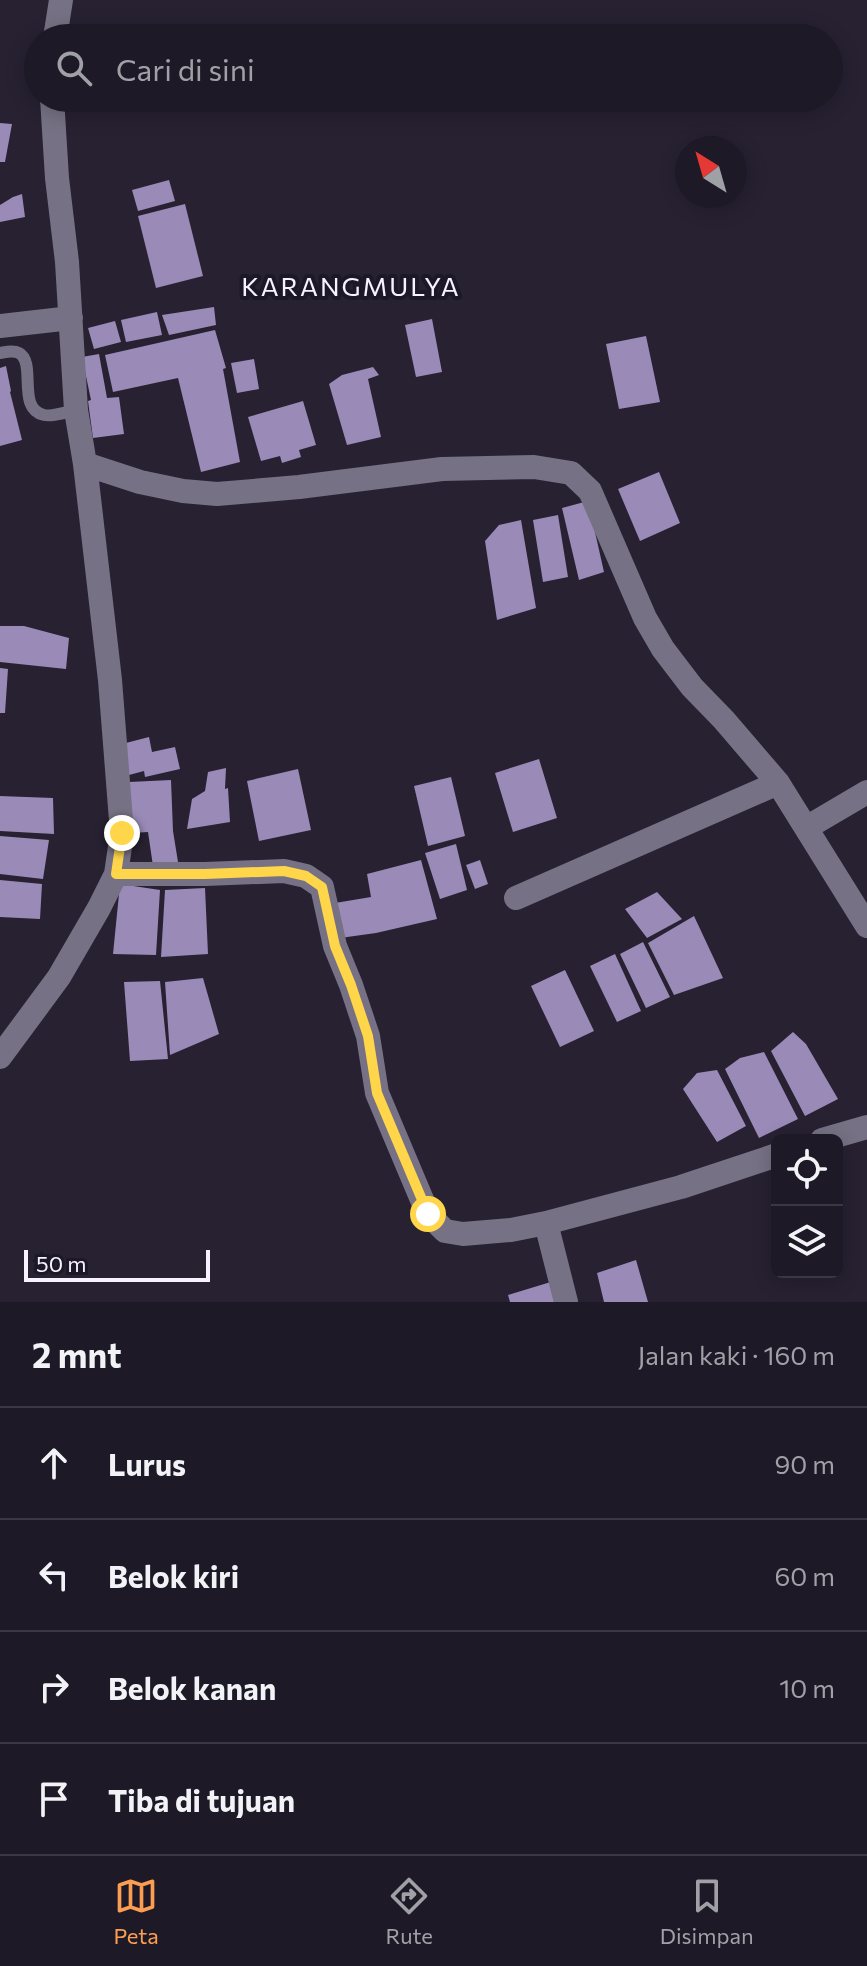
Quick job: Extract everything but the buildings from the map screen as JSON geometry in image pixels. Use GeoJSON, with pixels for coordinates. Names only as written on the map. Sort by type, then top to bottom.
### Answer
{"type":"FeatureCollection","features":[{"type":"Feature","properties":{"kind":"street"},"geometry":{"type":"LineString","coordinates":[[57,24],[61,0]]}},
{"type":"Feature","properties":{"kind":"street"},"geometry":{"type":"LineString","coordinates":[[0,1057],[59,977],[116,874],[122,833],[110,680],[76,410],[67,262],[53,112]]}},
{"type":"Feature","properties":{"kind":"street"},"geometry":{"type":"LineString","coordinates":[[0,326],[71,318]]}},
{"type":"Feature","properties":{"kind":"street"},"geometry":{"type":"LineString","coordinates":[[85,464],[140,482],[217,494],[442,469],[534,467],[571,473],[590,491],[645,618],[663,649],[692,687],[778,783],[867,926]]}},
{"type":"Feature","properties":{"kind":"street"},"geometry":{"type":"LineString","coordinates":[[516,898],[778,783]]}},
{"type":"Feature","properties":{"kind":"street"},"geometry":{"type":"LineString","coordinates":[[806,828],[867,792]]}},
{"type":"Feature","properties":{"kind":"street"},"geometry":{"type":"LineString","coordinates":[[116,874],[284,871],[306,876],[322,887],[335,946],[368,1036],[377,1093],[428,1214],[445,1231],[463,1234],[546,1223],[681,1187],[771,1157]]}},
{"type":"Feature","properties":{"kind":"street"},"geometry":{"type":"LineString","coordinates":[[843,1134],[867,1127]]}},
{"type":"Feature","properties":{"kind":"street"},"geometry":{"type":"LineString","coordinates":[[546,1223],[566,1302]]}},
{"type":"Feature","properties":{"kind":"lane"},"geometry":{"type":"LineString","coordinates":[[0,353],[15,351],[25,360],[29,401],[34,410],[44,415],[76,410]]}},
{"type":"Feature","properties":{"kind":"district","name":"KARANGMULYA"},"geometry":{"type":"Point","coordinates":[351,285]}},
{"type":"Feature","properties":{"kind":"route"},"geometry":{"type":"LineString","coordinates":[[122,833],[116,874],[284,871],[306,876],[322,887],[335,946],[368,1036],[377,1093],[428,1214]]}}]}
